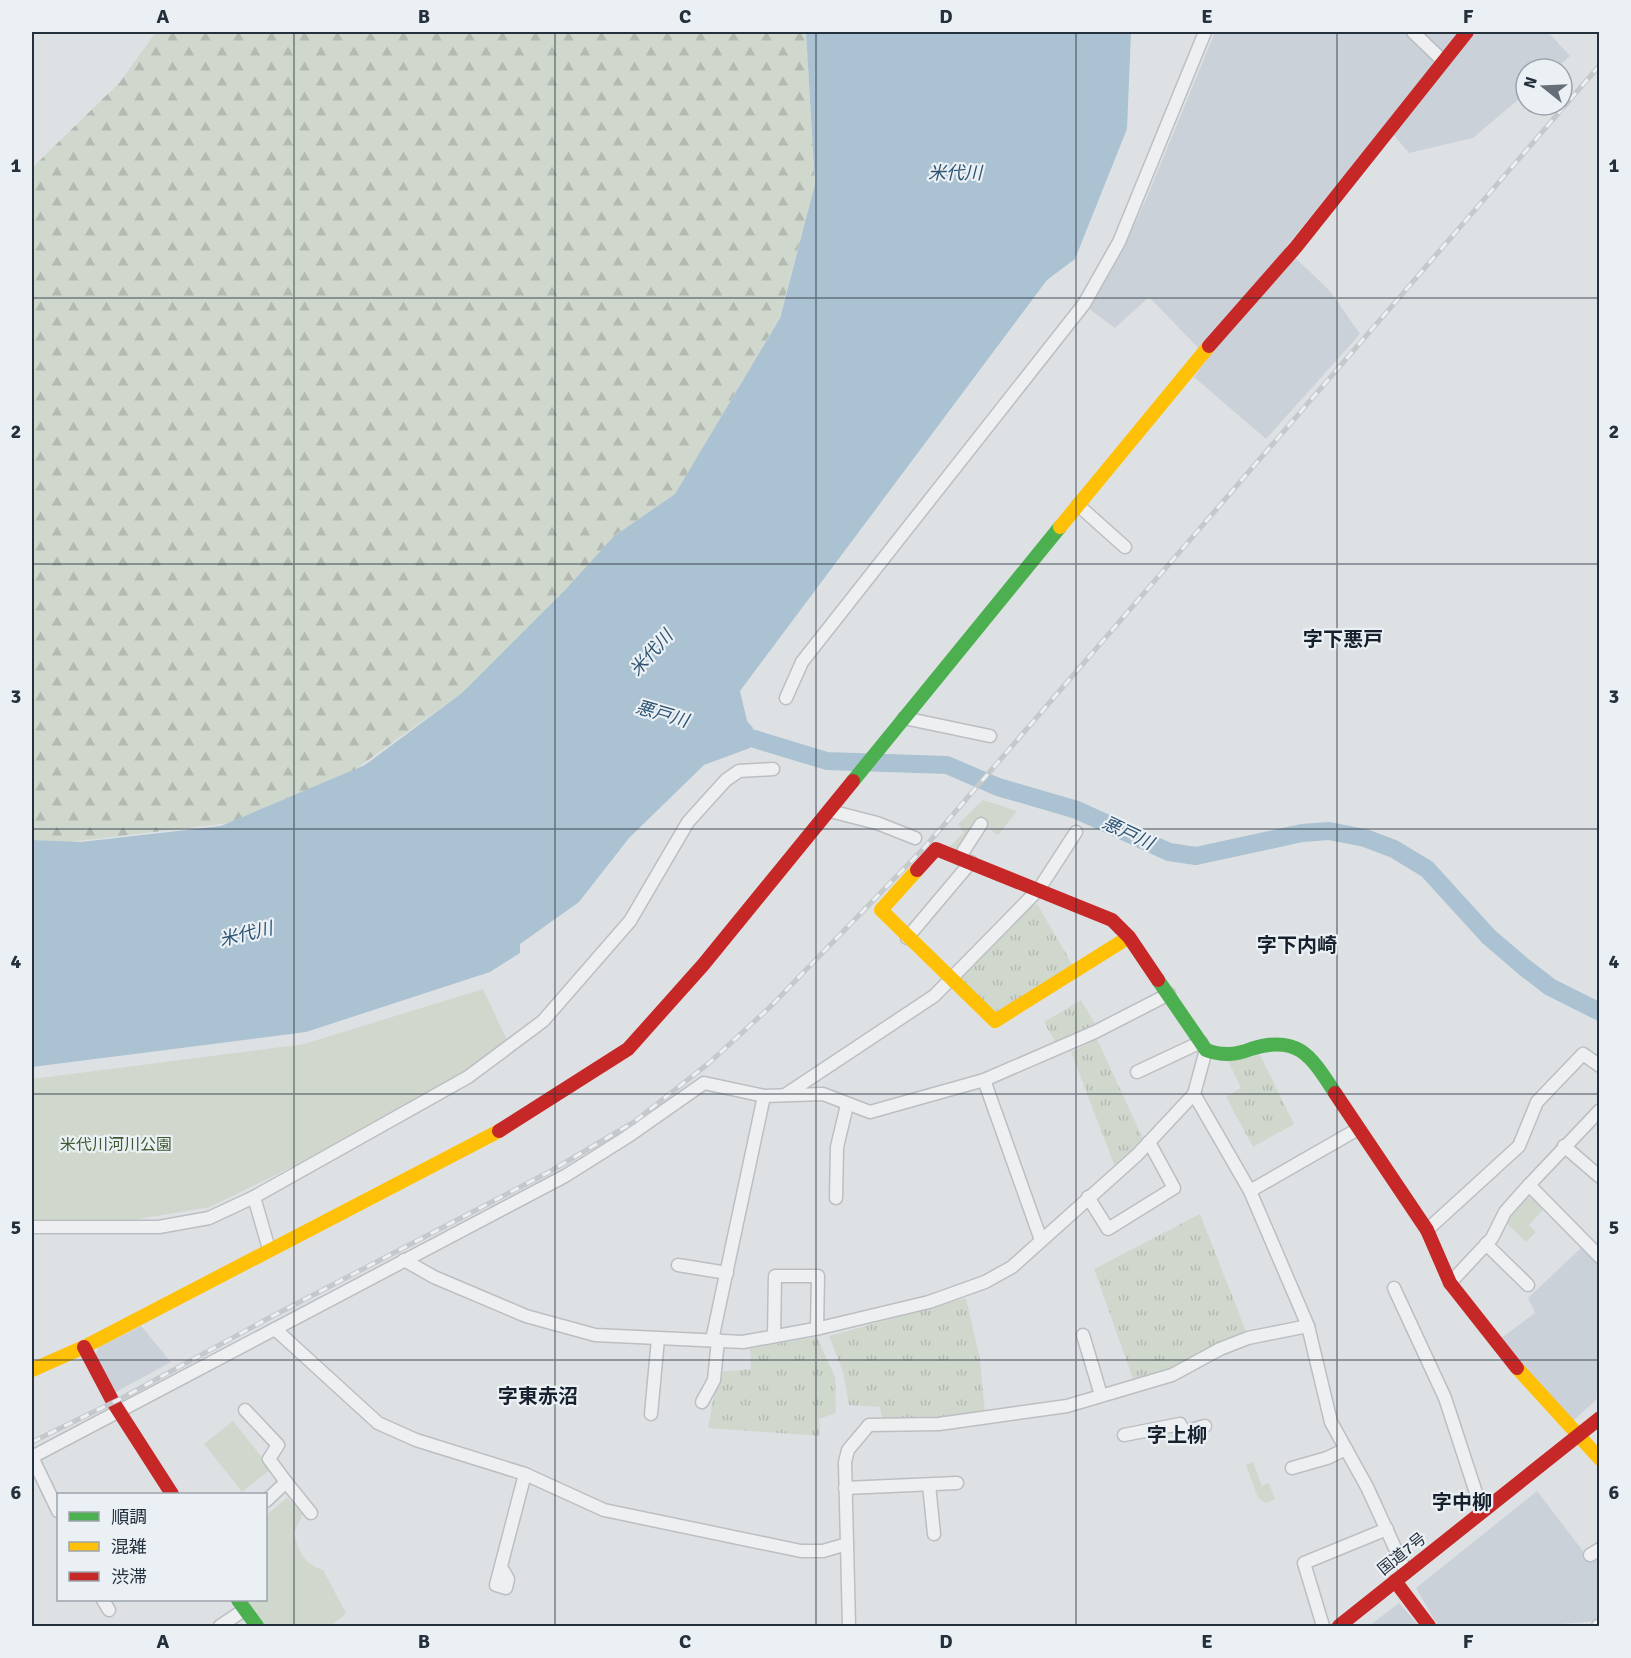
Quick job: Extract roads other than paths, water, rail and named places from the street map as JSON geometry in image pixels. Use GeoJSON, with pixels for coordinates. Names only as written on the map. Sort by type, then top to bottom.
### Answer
{"type":"FeatureCollection","features":[{"type":"Feature","properties":{"kind":"main road"},"geometry":{"type":"LineString","coordinates":[[32,1370],[84,1347],[520,1120],[628,1049],[689,982],[1229,322],[1296,247],[1467,32]]}},
{"type":"Feature","properties":{"kind":"main road"},"geometry":{"type":"LineString","coordinates":[[1129,937],[995,1021],[951,981],[881,910],[936,849],[1112,920],[1129,937],[1203,1046],[1222,1057],[1286,1043],[1300,1050],[1317,1065],[1427,1230],[1450,1283],[1494,1342],[1599,1459]]}},
{"type":"Feature","properties":{"kind":"main road"},"geometry":{"type":"LineString","coordinates":[[84,1347],[118,1411],[171,1493]]}},
{"type":"Feature","properties":{"kind":"main road","name":"国道7号"},"geometry":{"type":"LineString","coordinates":[[1339,1626],[1599,1418]]}},
{"type":"Feature","properties":{"kind":"main road"},"geometry":{"type":"LineString","coordinates":[[1395,1581],[1429,1626]]}},
{"type":"Feature","properties":{"kind":"main road"},"geometry":{"type":"LineString","coordinates":[[241,1604],[257,1626]]}},
{"type":"Feature","properties":{"kind":"street"},"geometry":{"type":"LineString","coordinates":[[786,698],[801,662],[1084,304],[1119,242],[1205,32]]}},
{"type":"Feature","properties":{"kind":"street"},"geometry":{"type":"LineString","coordinates":[[1413,32],[1443,61]]}},
{"type":"Feature","properties":{"kind":"street"},"geometry":{"type":"LineString","coordinates":[[1078,505],[1125,547]]}},
{"type":"Feature","properties":{"kind":"street"},"geometry":{"type":"LineString","coordinates":[[904,718],[990,736]]}},
{"type":"Feature","properties":{"kind":"street"},"geometry":{"type":"LineString","coordinates":[[32,1227],[159,1227],[209,1218],[254,1197],[468,1077],[543,1021],[630,921],[688,822],[726,780],[739,771],[773,768]]}},
{"type":"Feature","properties":{"kind":"street"},"geometry":{"type":"LineString","coordinates":[[833,807],[898,829],[915,838]]}},
{"type":"Feature","properties":{"kind":"street"},"geometry":{"type":"LineString","coordinates":[[907,938],[965,860],[981,824]]}},
{"type":"Feature","properties":{"kind":"street"},"geometry":{"type":"LineString","coordinates":[[784,1095],[934,996],[951,981],[1039,889],[1076,832]]}},
{"type":"Feature","properties":{"kind":"street"},"geometry":{"type":"LineString","coordinates":[[57,1508],[32,1457],[565,1176],[704,1083],[764,1096],[823,1094],[870,1113],[984,1080],[1095,1032],[1169,994]]}},
{"type":"Feature","properties":{"kind":"street"},"geometry":{"type":"LineString","coordinates":[[1137,1072],[1203,1046]]}},
{"type":"Feature","properties":{"kind":"street"},"geometry":{"type":"LineString","coordinates":[[404,1260],[434,1277],[526,1316],[595,1335],[743,1342],[817,1328],[929,1302],[985,1282],[1012,1267],[1149,1142],[1194,1094],[1203,1046]]}},
{"type":"Feature","properties":{"kind":"street"},"geometry":{"type":"LineString","coordinates":[[1427,1230],[1518,1146],[1538,1102],[1583,1054],[1599,1066]]}},
{"type":"Feature","properties":{"kind":"street"},"geometry":{"type":"LineString","coordinates":[[984,1080],[1041,1240]]}},
{"type":"Feature","properties":{"kind":"street"},"geometry":{"type":"LineString","coordinates":[[1194,1094],[1250,1191],[1308,1326],[1327,1410],[1406,1572]]}},
{"type":"Feature","properties":{"kind":"street"},"geometry":{"type":"LineString","coordinates":[[702,1402],[714,1380],[715,1340],[764,1096]]}},
{"type":"Feature","properties":{"kind":"street"},"geometry":{"type":"LineString","coordinates":[[836,1198],[837,1147],[848,1105]]}},
{"type":"Feature","properties":{"kind":"street"},"geometry":{"type":"LineString","coordinates":[[1450,1283],[1486,1245],[1504,1212],[1599,1110]]}},
{"type":"Feature","properties":{"kind":"street"},"geometry":{"type":"LineString","coordinates":[[1250,1191],[1358,1129]]}},
{"type":"Feature","properties":{"kind":"street"},"geometry":{"type":"LineString","coordinates":[[1088,1197],[1108,1229],[1173,1188],[1149,1142]]}},
{"type":"Feature","properties":{"kind":"street"},"geometry":{"type":"LineString","coordinates":[[1564,1146],[1599,1177]]}},
{"type":"Feature","properties":{"kind":"street"},"geometry":{"type":"LineString","coordinates":[[1529,1185],[1599,1257]]}},
{"type":"Feature","properties":{"kind":"street"},"geometry":{"type":"LineString","coordinates":[[254,1197],[269,1250]]}},
{"type":"Feature","properties":{"kind":"street"},"geometry":{"type":"LineString","coordinates":[[1486,1245],[1528,1285]]}},
{"type":"Feature","properties":{"kind":"street"},"geometry":{"type":"LineString","coordinates":[[678,1265],[727,1272]]}},
{"type":"Feature","properties":{"kind":"street"},"geometry":{"type":"LineString","coordinates":[[774,1336],[775,1276],[818,1276],[817,1328]]}},
{"type":"Feature","properties":{"kind":"street"},"geometry":{"type":"LineString","coordinates":[[1394,1288],[1445,1398],[1482,1511]]}},
{"type":"Feature","properties":{"kind":"street"},"geometry":{"type":"LineString","coordinates":[[849,1626],[845,1488],[848,1450],[869,1425],[960,1422],[1066,1406],[1172,1376],[1220,1349],[1248,1338],[1308,1326]]}},
{"type":"Feature","properties":{"kind":"street"},"geometry":{"type":"LineString","coordinates":[[275,1329],[378,1422],[416,1440],[525,1474],[604,1510],[801,1551],[823,1551],[847,1544]]}},
{"type":"Feature","properties":{"kind":"street"},"geometry":{"type":"LineString","coordinates":[[1083,1335],[1101,1395]]}},
{"type":"Feature","properties":{"kind":"street"},"geometry":{"type":"LineString","coordinates":[[651,1414],[658,1339]]}},
{"type":"Feature","properties":{"kind":"street"},"geometry":{"type":"LineString","coordinates":[[244,1410],[278,1445],[269,1459],[310,1512]]}},
{"type":"Feature","properties":{"kind":"street"},"geometry":{"type":"LineString","coordinates":[[1124,1435],[1180,1424],[1184,1432],[1205,1426]]}},
{"type":"Feature","properties":{"kind":"street"},"geometry":{"type":"LineString","coordinates":[[1292,1468],[1327,1458],[1346,1449]]}},
{"type":"Feature","properties":{"kind":"street"},"geometry":{"type":"LineString","coordinates":[[501,1567],[525,1474]]}},
{"type":"Feature","properties":{"kind":"street"},"geometry":{"type":"LineString","coordinates":[[267,1500],[286,1482]]}},
{"type":"Feature","properties":{"kind":"street"},"geometry":{"type":"LineString","coordinates":[[845,1488],[957,1483]]}},
{"type":"Feature","properties":{"kind":"street"},"geometry":{"type":"LineString","coordinates":[[929,1485],[934,1534]]}},
{"type":"Feature","properties":{"kind":"street"},"geometry":{"type":"LineString","coordinates":[[1323,1626],[1304,1563],[1387,1529]]}},
{"type":"Feature","properties":{"kind":"street"},"geometry":{"type":"LineString","coordinates":[[220,1626],[241,1604]]}},
{"type":"Feature","properties":{"kind":"water","name":"米代川"},"geometry":{"type":"Polygon","coordinates":[[[806,32],[1131,32],[1127,129],[1075,259],[1047,280],[740,691],[747,721],[753,728],[750,748],[704,765],[629,838],[579,902],[520,944],[520,953],[490,972],[306,1032],[32,1067],[32,840],[81,842],[221,826],[365,765],[462,693],[566,589],[614,536],[675,494],[780,318],[815,184],[806,32]]]}},
{"type":"Feature","properties":{"kind":"waterway","name":"悪戸川"},"geometry":{"type":"LineString","coordinates":[[728,731],[827,761],[947,765],[998,787],[1077,810],[1169,852],[1196,856],[1302,833],[1329,831],[1365,838],[1394,849],[1427,869],[1489,937],[1524,967],[1550,987],[1600,1012]]}},
{"type":"Feature","properties":{"kind":"railway"},"geometry":{"type":"LineString","coordinates":[[32,1442],[122,1398],[267,1319],[549,1172],[634,1122],[709,1063],[769,1008],[924,848],[1600,65]]}},
{"type":"Feature","properties":{"kind":"district","name":"字下悪戸"},"geometry":{"type":"Point","coordinates":[1343,639]}},
{"type":"Feature","properties":{"kind":"district","name":"字下内崎"},"geometry":{"type":"Point","coordinates":[1297,945]}},
{"type":"Feature","properties":{"kind":"district","name":"字東赤沼"},"geometry":{"type":"Point","coordinates":[538,1396]}},
{"type":"Feature","properties":{"kind":"district","name":"字上柳"},"geometry":{"type":"Point","coordinates":[1177,1435]}},
{"type":"Feature","properties":{"kind":"district","name":"字中柳"},"geometry":{"type":"Point","coordinates":[1462,1502]}},
{"type":"Feature","properties":{"kind":"park label","name":"米代川河川公園"},"geometry":{"type":"Point","coordinates":[116,1145]}}]}
